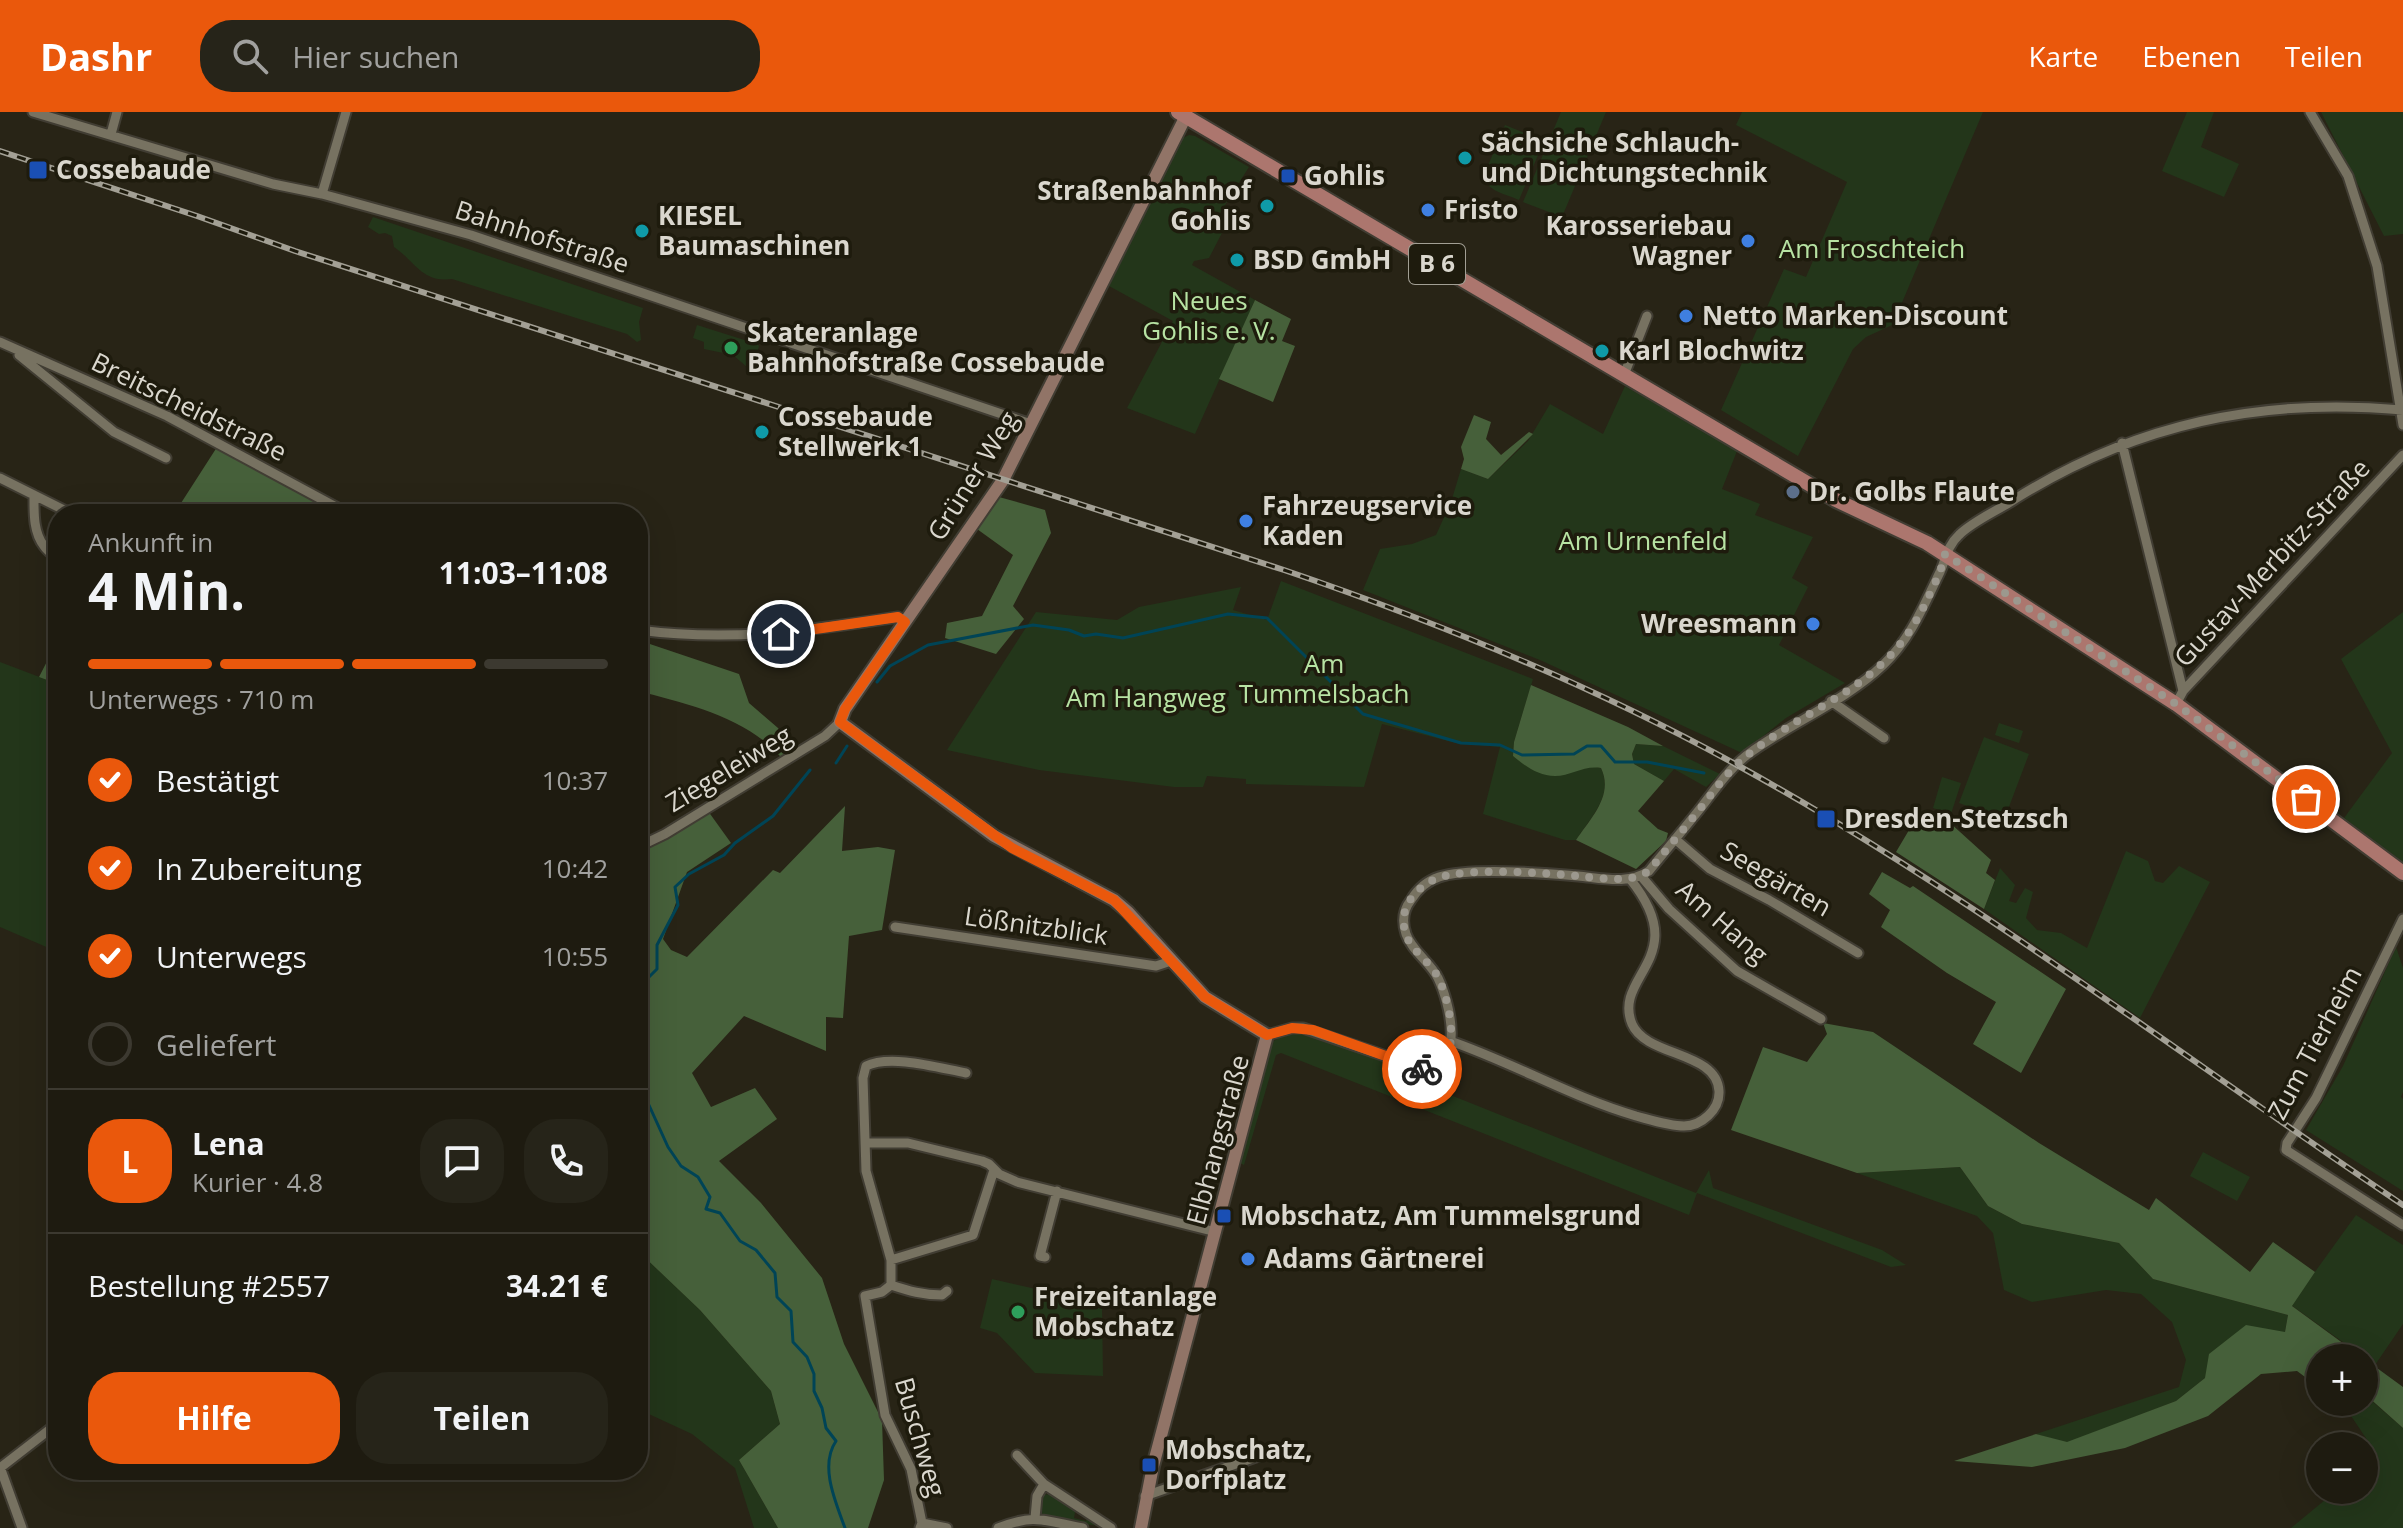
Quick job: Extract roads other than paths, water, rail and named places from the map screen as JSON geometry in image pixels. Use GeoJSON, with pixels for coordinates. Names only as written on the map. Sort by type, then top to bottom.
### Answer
{"type":"FeatureCollection","features":[{"type":"Feature","properties":{"kind":"main road","name":"B 6"},"geometry":{"type":"LineString","coordinates":[[1184,113],[1836,500],[1927,543],[2179,697],[2403,873]]}},
{"type":"Feature","properties":{"kind":"street","name":"Bahnhofstraße"},"geometry":{"type":"LineString","coordinates":[[33,112],[273,184],[322,194],[471,235],[1031,424]]}},
{"type":"Feature","properties":{"kind":"street"},"geometry":{"type":"LineString","coordinates":[[111,134],[117,112]]}},
{"type":"Feature","properties":{"kind":"street"},"geometry":{"type":"LineString","coordinates":[[322,194],[346,112]]}},
{"type":"Feature","properties":{"kind":"street"},"geometry":{"type":"LineString","coordinates":[[2310,112],[2348,176],[2377,266],[2403,425]]}},
{"type":"Feature","properties":{"kind":"street","name":"Grüner Weg"},"geometry":{"type":"LineString","coordinates":[[840,722],[845,709],[1003,480],[1184,113]]}},
{"type":"Feature","properties":{"kind":"street"},"geometry":{"type":"LineString","coordinates":[[1624,375],[1647,316]]}},
{"type":"Feature","properties":{"kind":"street","name":"Breitscheidstraße"},"geometry":{"type":"LineString","coordinates":[[4,343],[114,432],[166,458]]}},
{"type":"Feature","properties":{"kind":"street","name":"Breitscheidstraße"},"geometry":{"type":"LineString","coordinates":[[4,343],[167,416],[330,504]]}},
{"type":"Feature","properties":{"kind":"street"},"geometry":{"type":"LineString","coordinates":[[1267,1035],[1292,1028],[1313,1030],[1424,1069],[1439,1067],[1445,1061],[1450,1041],[1447,1002],[1439,979],[1408,939],[1405,930],[1405,910],[1419,890],[1439,877],[1463,874],[1538,873],[1635,878],[1649,871],[1744,757],[1878,669],[1907,637],[1945,554],[1959,535],[2047,479],[2122,443],[2183,424],[2248,412],[2317,408],[2401,409]]}},
{"type":"Feature","properties":{"kind":"street"},"geometry":{"type":"LineString","coordinates":[[2122,443],[2179,697]]}},
{"type":"Feature","properties":{"kind":"street","name":"Gustav-Merbitz-Straße"},"geometry":{"type":"LineString","coordinates":[[2179,697],[2403,455]]}},
{"type":"Feature","properties":{"kind":"street"},"geometry":{"type":"LineString","coordinates":[[0,478],[52,504]]}},
{"type":"Feature","properties":{"kind":"street"},"geometry":{"type":"LineString","coordinates":[[34,495],[37,533],[48,551]]}},
{"type":"Feature","properties":{"kind":"street"},"geometry":{"type":"LineString","coordinates":[[648,631],[690,636],[758,636],[898,617],[905,622]]}},
{"type":"Feature","properties":{"kind":"street"},"geometry":{"type":"LineString","coordinates":[[1831,701],[1884,738]]}},
{"type":"Feature","properties":{"kind":"street","name":"Ziegeleiweg"},"geometry":{"type":"LineString","coordinates":[[648,842],[825,736],[840,722]]}},
{"type":"Feature","properties":{"kind":"street","name":"Elbhangstraße"},"geometry":{"type":"LineString","coordinates":[[840,722],[1012,848],[1114,900],[1212,1004],[1267,1035],[1145,1496],[1141,1528]]}},
{"type":"Feature","properties":{"kind":"street","name":"Seegärten"},"geometry":{"type":"LineString","coordinates":[[1675,839],[1710,869],[1858,953]]}},
{"type":"Feature","properties":{"kind":"street"},"geometry":{"type":"LineString","coordinates":[[1450,1041],[1604,1107],[1685,1126],[1702,1122],[1714,1109],[1719,1092],[1713,1075],[1698,1063],[1644,1040],[1632,1024],[1629,1009],[1633,992],[1650,961],[1656,927],[1635,878]]}},
{"type":"Feature","properties":{"kind":"street","name":"Am Hang"},"geometry":{"type":"LineString","coordinates":[[1635,878],[1737,971],[1821,1019]]}},
{"type":"Feature","properties":{"kind":"street","name":"Zum Tierheim"},"geometry":{"type":"LineString","coordinates":[[2403,919],[2316,1098],[2287,1143],[2286,1150],[2403,1225]]}},
{"type":"Feature","properties":{"kind":"street","name":"Lößnitzblick"},"geometry":{"type":"LineString","coordinates":[[895,927],[1156,966],[1171,961]]}},
{"type":"Feature","properties":{"kind":"street"},"geometry":{"type":"LineString","coordinates":[[947,1291],[942,1295],[930,1295],[912,1293],[891,1285],[891,1260],[869,1186],[863,1078],[866,1066],[877,1062],[966,1073]]}},
{"type":"Feature","properties":{"kind":"street"},"geometry":{"type":"LineString","coordinates":[[865,1143],[908,1143],[982,1161],[1017,1182],[1216,1232]]}},
{"type":"Feature","properties":{"kind":"street"},"geometry":{"type":"LineString","coordinates":[[891,1260],[973,1235],[994,1170]]}},
{"type":"Feature","properties":{"kind":"street"},"geometry":{"type":"LineString","coordinates":[[1045,1257],[1040,1256],[1057,1191]]}},
{"type":"Feature","properties":{"kind":"street","name":"Buschweg"},"geometry":{"type":"LineString","coordinates":[[891,1285],[882,1292],[865,1296],[885,1415],[911,1469],[921,1526],[947,1528]]}},
{"type":"Feature","properties":{"kind":"street"},"geometry":{"type":"LineString","coordinates":[[22,1528],[0,1467],[48,1431]]}},
{"type":"Feature","properties":{"kind":"street"},"geometry":{"type":"LineString","coordinates":[[1145,1496],[1267,1453]]}},
{"type":"Feature","properties":{"kind":"street"},"geometry":{"type":"LineString","coordinates":[[1017,1455],[1044,1484],[1111,1528]]}},
{"type":"Feature","properties":{"kind":"street"},"geometry":{"type":"LineString","coordinates":[[1035,1518],[1037,1496],[1044,1484]]}},
{"type":"Feature","properties":{"kind":"street"},"geometry":{"type":"LineString","coordinates":[[998,1528],[1022,1519],[1035,1518],[1083,1528]]}},
{"type":"Feature","properties":{"kind":"waterway"},"geometry":{"type":"LineString","coordinates":[[877,682],[890,666],[928,645],[1033,625],[1069,630],[1084,636],[1096,634],[1123,638],[1228,614],[1267,618],[1363,714],[1461,743],[1500,745],[1522,755],[1574,754],[1587,746],[1601,746],[1615,762],[1647,762],[1704,773]]}},
{"type":"Feature","properties":{"kind":"waterway"},"geometry":{"type":"LineString","coordinates":[[836,763],[847,746]]}},
{"type":"Feature","properties":{"kind":"waterway"},"geometry":{"type":"LineString","coordinates":[[648,978],[657,969],[657,945],[678,905],[675,887],[689,874],[724,855],[735,843],[773,816],[810,770]]}},
{"type":"Feature","properties":{"kind":"waterway"},"geometry":{"type":"LineString","coordinates":[[648,1103],[668,1147],[681,1166],[698,1177],[710,1197],[706,1209],[720,1213],[740,1241],[756,1250],[775,1273],[777,1297],[791,1311],[793,1342],[807,1357],[826,1428],[836,1441],[831,1451],[829,1473],[845,1528]]}},
{"type":"Feature","properties":{"kind":"railway"},"geometry":{"type":"LineString","coordinates":[[0,151],[295,251],[1284,570],[1515,657],[1627,708],[1737,765],[1908,867],[1992,921],[2403,1205]]}},
{"type":"Feature","properties":{"kind":"place","name":"Sächsiche Schlauch- und Dichtungstechnik"},"geometry":{"type":"Point","coordinates":[1465,158]}},
{"type":"Feature","properties":{"kind":"place","name":"Cossebaude"},"geometry":{"type":"Point","coordinates":[38,170]}},
{"type":"Feature","properties":{"kind":"place","name":"Gohlis"},"geometry":{"type":"Point","coordinates":[1288,176]}},
{"type":"Feature","properties":{"kind":"place","name":"Straßenbahnhof Gohlis"},"geometry":{"type":"Point","coordinates":[1267,206]}},
{"type":"Feature","properties":{"kind":"place","name":"Fristo"},"geometry":{"type":"Point","coordinates":[1428,210]}},
{"type":"Feature","properties":{"kind":"place","name":"KIESEL Baumaschinen"},"geometry":{"type":"Point","coordinates":[642,231]}},
{"type":"Feature","properties":{"kind":"place","name":"Karosseriebau Wagner"},"geometry":{"type":"Point","coordinates":[1748,241]}},
{"type":"Feature","properties":{"kind":"place","name":"BSD GmbH"},"geometry":{"type":"Point","coordinates":[1237,260]}},
{"type":"Feature","properties":{"kind":"place","name":"Netto Marken-Discount"},"geometry":{"type":"Point","coordinates":[1686,316]}},
{"type":"Feature","properties":{"kind":"place","name":"Skateranlage Bahnhofstraße Cossebaude"},"geometry":{"type":"Point","coordinates":[731,348]}},
{"type":"Feature","properties":{"kind":"place","name":"Karl Blochwitz"},"geometry":{"type":"Point","coordinates":[1602,351]}},
{"type":"Feature","properties":{"kind":"place","name":"Cossebaude Stellwerk 1"},"geometry":{"type":"Point","coordinates":[762,432]}},
{"type":"Feature","properties":{"kind":"place","name":"Dr. Golbs Flaute"},"geometry":{"type":"Point","coordinates":[1793,492]}},
{"type":"Feature","properties":{"kind":"place","name":"Fahrzeugservice Kaden"},"geometry":{"type":"Point","coordinates":[1246,521]}},
{"type":"Feature","properties":{"kind":"place","name":"Wreesmann"},"geometry":{"type":"Point","coordinates":[1813,624]}},
{"type":"Feature","properties":{"kind":"place","name":"Dresden-Stetzsch"},"geometry":{"type":"Point","coordinates":[1826,819]}},
{"type":"Feature","properties":{"kind":"place","name":"Mobschatz, Am Tummelsgrund"},"geometry":{"type":"Point","coordinates":[1224,1216]}},
{"type":"Feature","properties":{"kind":"place","name":"Adams Gärtnerei"},"geometry":{"type":"Point","coordinates":[1248,1259]}},
{"type":"Feature","properties":{"kind":"place","name":"Freizeitanlage Mobschatz"},"geometry":{"type":"Point","coordinates":[1018,1312]}},
{"type":"Feature","properties":{"kind":"place","name":"Mobschatz, Dorfplatz"},"geometry":{"type":"Point","coordinates":[1149,1465]}},
{"type":"Feature","properties":{"kind":"park label","name":"Am Froschteich"},"geometry":{"type":"Point","coordinates":[1872,249]}},
{"type":"Feature","properties":{"kind":"park label","name":"Neues Gohlis e. V."},"geometry":{"type":"Point","coordinates":[1209,316]}},
{"type":"Feature","properties":{"kind":"park label","name":"Am Urnenfeld"},"geometry":{"type":"Point","coordinates":[1643,541]}},
{"type":"Feature","properties":{"kind":"park label","name":"Am Tummelsbach"},"geometry":{"type":"Point","coordinates":[1324,679]}},
{"type":"Feature","properties":{"kind":"park label","name":"Am Hangweg"},"geometry":{"type":"Point","coordinates":[1146,698]}}]}
